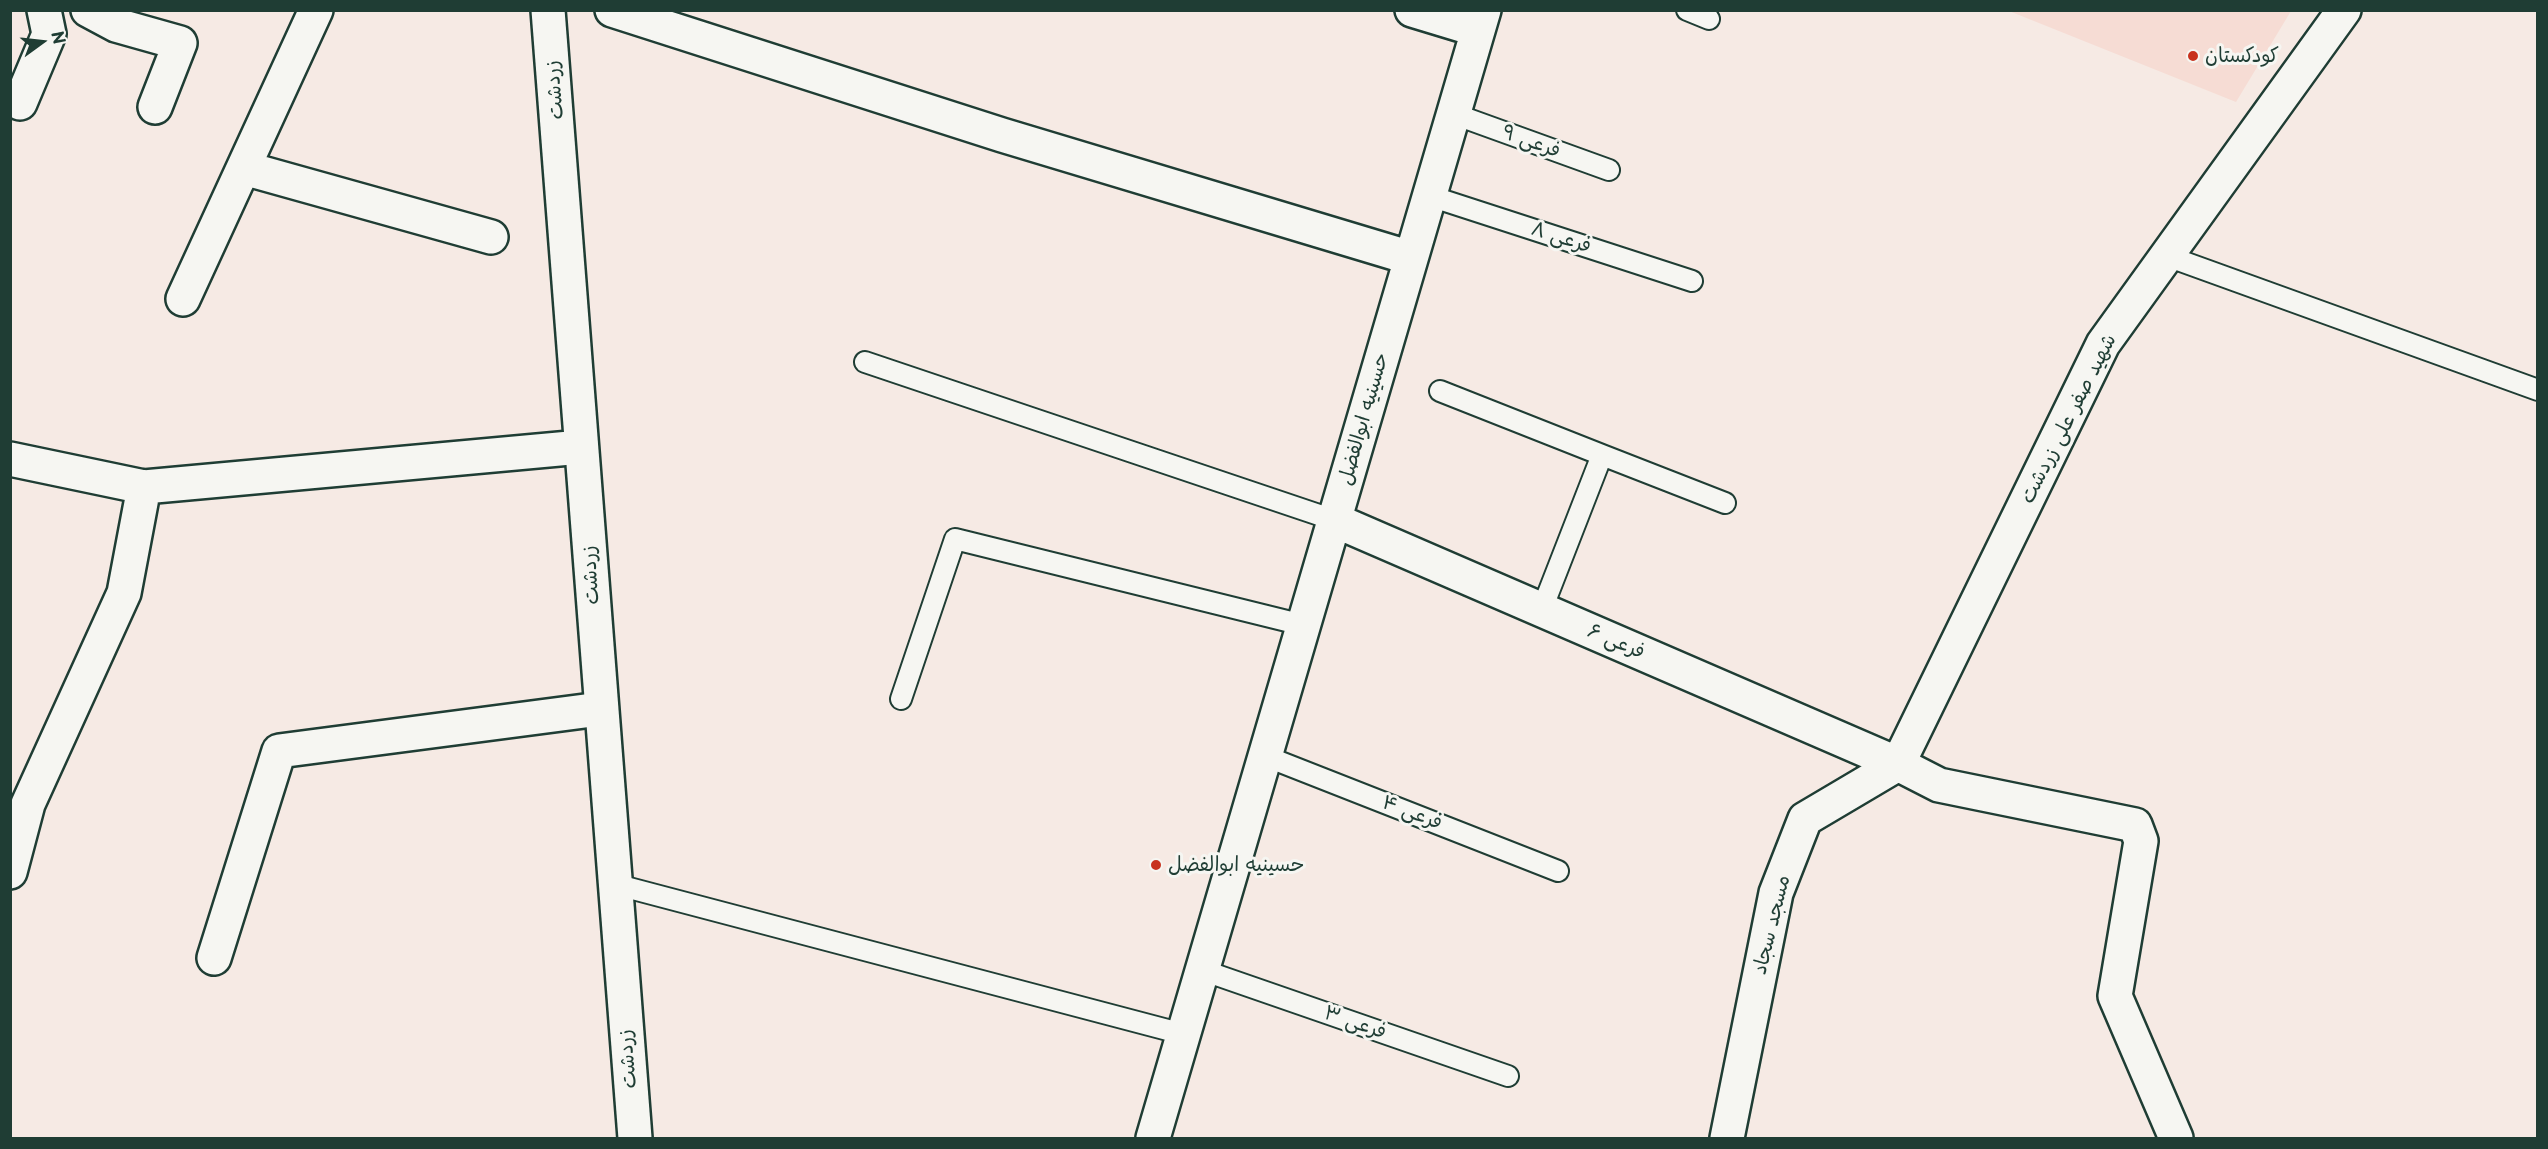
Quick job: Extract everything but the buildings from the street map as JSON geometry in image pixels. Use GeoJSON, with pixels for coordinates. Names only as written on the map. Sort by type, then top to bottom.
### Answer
{"type":"FeatureCollection","features":[{"type":"Feature","properties":{"kind":"street"},"geometry":{"type":"LineString","coordinates":[[20,103],[49,34],[44,10]]}},
{"type":"Feature","properties":{"kind":"street"},"geometry":{"type":"LineString","coordinates":[[88,10],[116,25],[180,43],[155,107]]}},
{"type":"Feature","properties":{"kind":"street"},"geometry":{"type":"LineString","coordinates":[[183,299],[316,10]]}},
{"type":"Feature","properties":{"kind":"street","name":"زردشت"},"geometry":{"type":"LineString","coordinates":[[548,10],[600,709],[635,1138]]}},
{"type":"Feature","properties":{"kind":"street"},"geometry":{"type":"LineString","coordinates":[[612,10],[991,131],[1411,258]]}},
{"type":"Feature","properties":{"kind":"street"},"geometry":{"type":"LineString","coordinates":[[1412,10],[1481,20]]}},
{"type":"Feature","properties":{"kind":"street","name":"شهید صفر علی زردشت"},"geometry":{"type":"LineString","coordinates":[[1898,764],[2103,344],[2344,10]]}},
{"type":"Feature","properties":{"kind":"street","name":"حسینیه ابوالفضل"},"geometry":{"type":"LineString","coordinates":[[1153,1138],[1481,20]]}},
{"type":"Feature","properties":{"kind":"street"},"geometry":{"type":"LineString","coordinates":[[244,168],[491,237]]}},
{"type":"Feature","properties":{"kind":"street"},"geometry":{"type":"LineString","coordinates":[[10,459],[144,487],[581,447]]}},
{"type":"Feature","properties":{"kind":"street"},"geometry":{"type":"LineString","coordinates":[[10,872],[28,804],[124,592],[144,487]]}},
{"type":"Feature","properties":{"kind":"street","name":"فرعی ۶"},"geometry":{"type":"LineString","coordinates":[[1334,520],[1898,764],[1939,785],[2135,825],[2141,841],[2115,996],[2176,1138]]}},
{"type":"Feature","properties":{"kind":"street"},"geometry":{"type":"LineString","coordinates":[[214,958],[279,751],[600,709]]}},
{"type":"Feature","properties":{"kind":"street","name":"مسجد سجاد"},"geometry":{"type":"LineString","coordinates":[[1727,1138],[1776,893],[1805,819],[1898,764]]}},
{"type":"Feature","properties":{"kind":"lane"},"geometry":{"type":"LineString","coordinates":[[1687,10],[1709,19]]}},
{"type":"Feature","properties":{"kind":"lane","name":"فرعی ۹"},"geometry":{"type":"LineString","coordinates":[[1454,114],[1609,170]]}},
{"type":"Feature","properties":{"kind":"lane","name":"فرعی ۸"},"geometry":{"type":"LineString","coordinates":[[1430,196],[1692,281]]}},
{"type":"Feature","properties":{"kind":"lane"},"geometry":{"type":"LineString","coordinates":[[2167,256],[2538,390]]}},
{"type":"Feature","properties":{"kind":"lane"},"geometry":{"type":"LineString","coordinates":[[865,362],[1334,520]]}},
{"type":"Feature","properties":{"kind":"lane"},"geometry":{"type":"LineString","coordinates":[[1440,391],[1725,503]]}},
{"type":"Feature","properties":{"kind":"lane"},"geometry":{"type":"LineString","coordinates":[[1542,609],[1602,455]]}},
{"type":"Feature","properties":{"kind":"lane"},"geometry":{"type":"LineString","coordinates":[[901,699],[955,539],[1303,625]]}},
{"type":"Feature","properties":{"kind":"lane","name":"فرعی ۴"},"geometry":{"type":"LineString","coordinates":[[1265,756],[1558,871]]}},
{"type":"Feature","properties":{"kind":"lane"},"geometry":{"type":"LineString","coordinates":[[614,884],[1183,1034]]}},
{"type":"Feature","properties":{"kind":"lane","name":"فرعی ۳"},"geometry":{"type":"LineString","coordinates":[[1202,970],[1508,1076]]}},
{"type":"Feature","properties":{"kind":"shaded area","name":"کودکستان"},"geometry":{"type":"Polygon","coordinates":[[[2009,11],[2291,11],[2236,102],[2009,11]]]}},
{"type":"Feature","properties":{"kind":"place","name":"کودکستان"},"geometry":{"type":"Point","coordinates":[2193,56]}},
{"type":"Feature","properties":{"kind":"place","name":"حسینیه ابوالفضل"},"geometry":{"type":"Point","coordinates":[1156,865]}}]}
